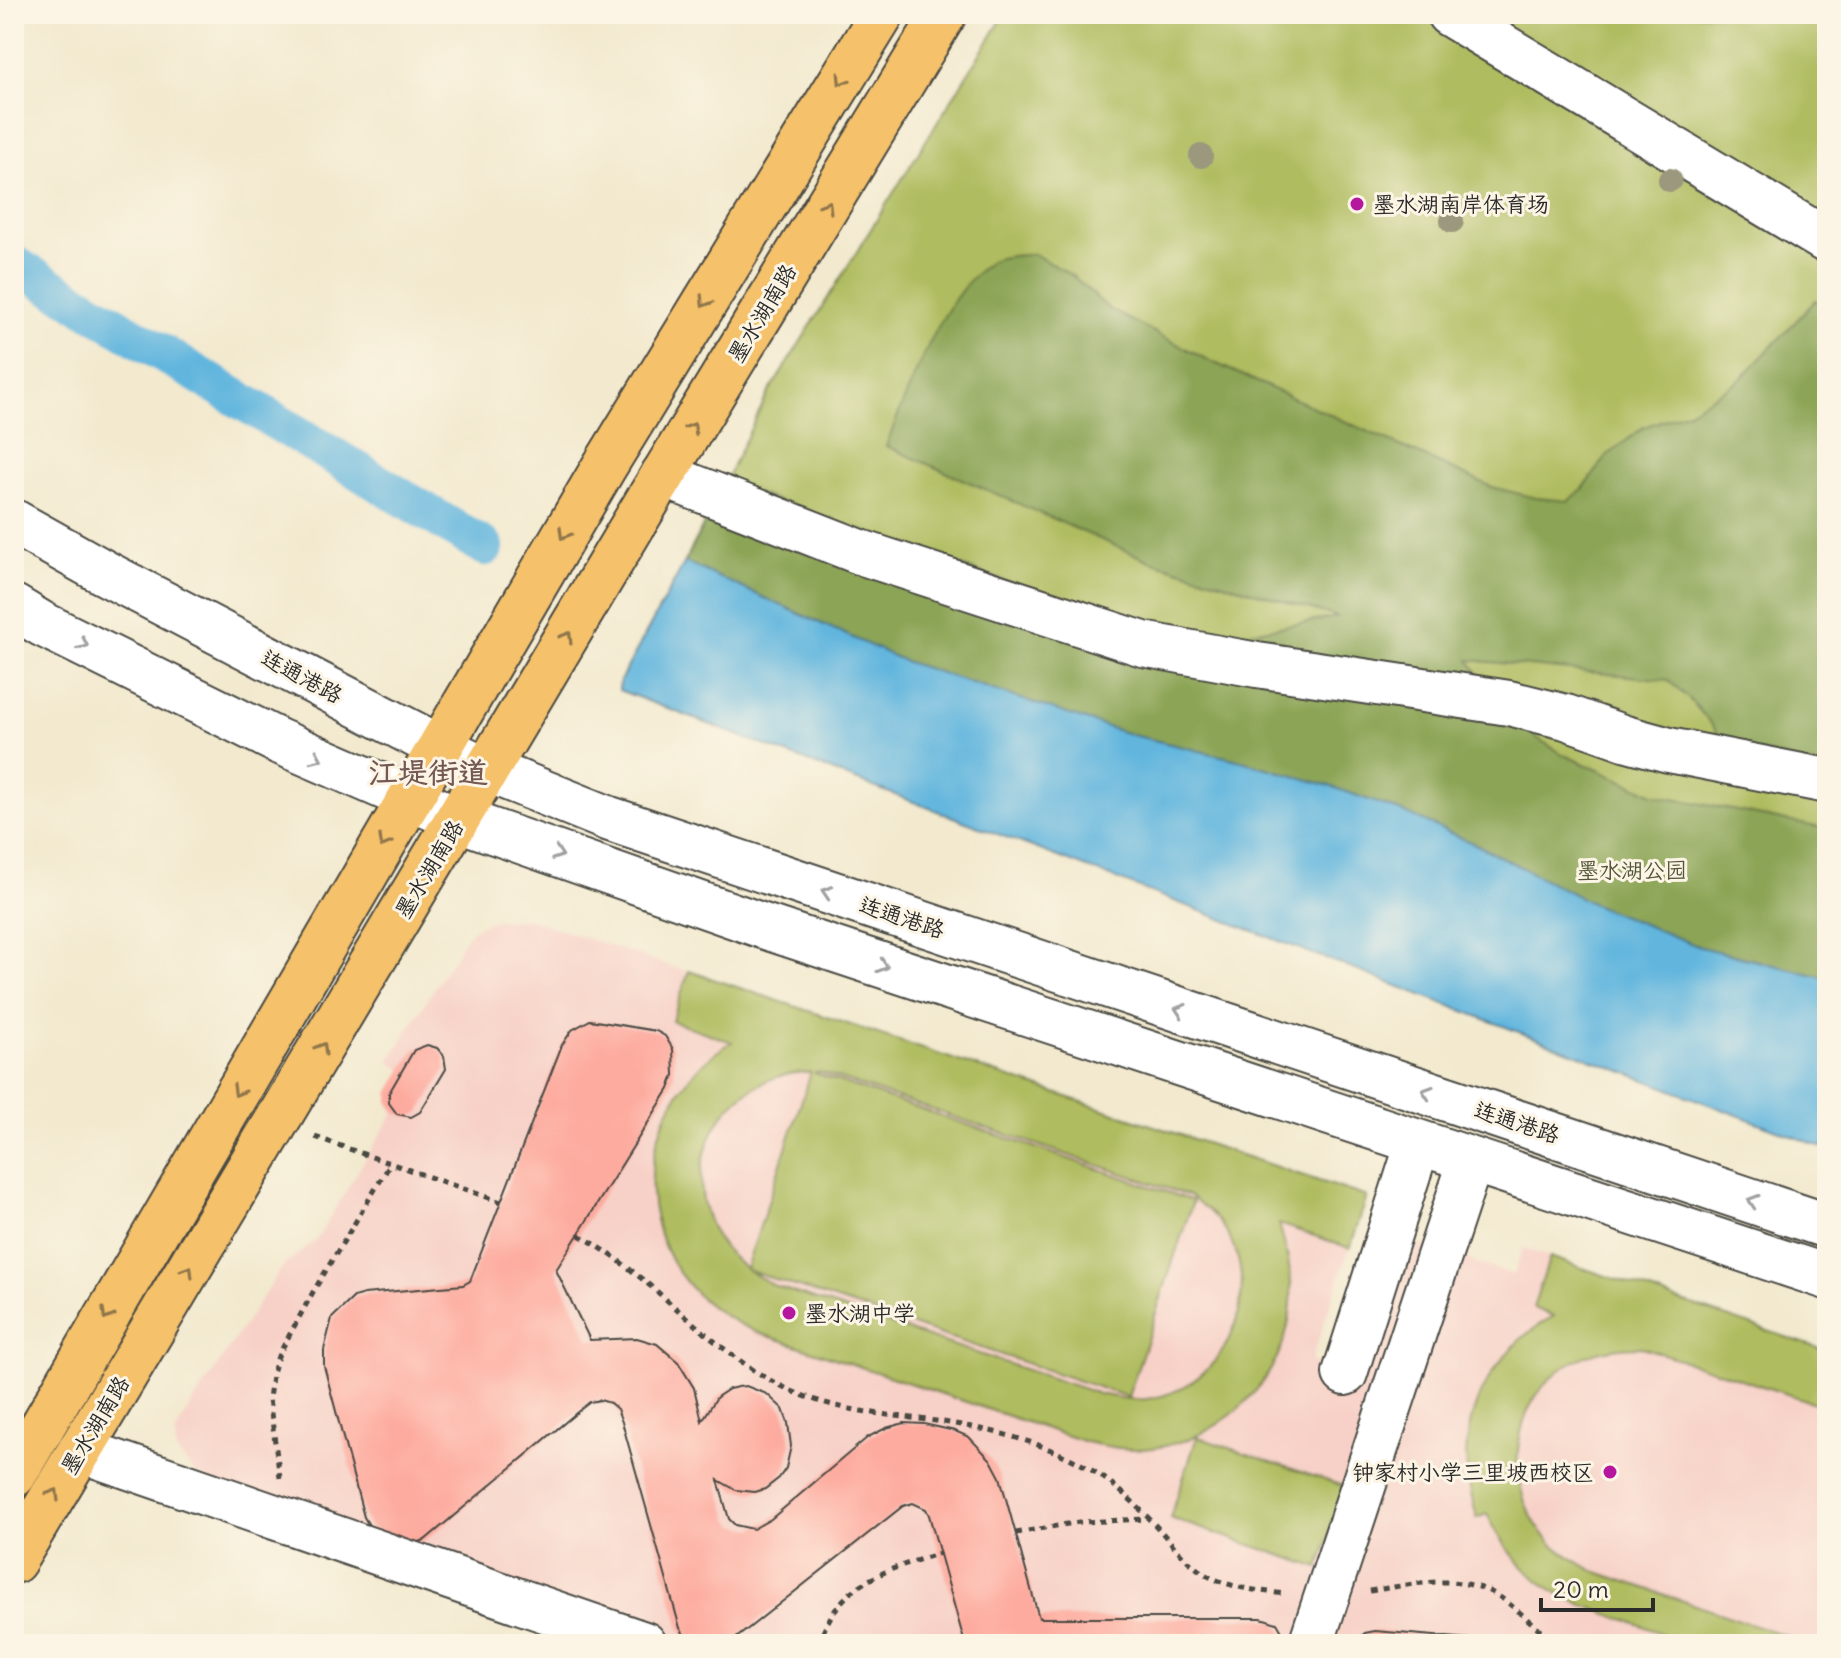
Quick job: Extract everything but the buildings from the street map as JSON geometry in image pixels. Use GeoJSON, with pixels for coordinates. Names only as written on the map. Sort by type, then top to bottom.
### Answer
{"type":"FeatureCollection","features":[{"type":"Feature","properties":{"kind":"main road","name":"墨水湖南路"},"geometry":{"type":"LineString","coordinates":[[14,1475],[604,467],[882,14]]}},
{"type":"Feature","properties":{"kind":"main road","name":"墨水湖南路"},"geometry":{"type":"LineString","coordinates":[[14,1561],[657,485],[944,14]]}},
{"type":"Feature","properties":{"kind":"street"},"geometry":{"type":"LineString","coordinates":[[1449,14],[1827,241]]}},
{"type":"Feature","properties":{"kind":"street"},"geometry":{"type":"LineString","coordinates":[[657,485],[1143,644],[1509,703],[1566,717],[1669,750],[1827,781]]}},
{"type":"Feature","properties":{"kind":"street","name":"连通港路"},"geometry":{"type":"LineString","coordinates":[[14,522],[105,573],[439,747],[607,818],[1827,1226]]}},
{"type":"Feature","properties":{"kind":"street"},"geometry":{"type":"LineString","coordinates":[[14,607],[278,741],[458,819],[763,926],[1827,1277]]}},
{"type":"Feature","properties":{"kind":"street"},"geometry":{"type":"LineString","coordinates":[[1345,1373],[1418,1143]]}},
{"type":"Feature","properties":{"kind":"street"},"geometry":{"type":"LineString","coordinates":[[1311,1644],[1471,1160]]}},
{"type":"Feature","properties":{"kind":"street"},"geometry":{"type":"LineString","coordinates":[[80,1450],[644,1644]]}},
{"type":"Feature","properties":{"kind":"path"},"geometry":{"type":"LineString","coordinates":[[277,1123],[501,1202]]}},
{"type":"Feature","properties":{"kind":"path"},"geometry":{"type":"LineString","coordinates":[[288,1521],[271,1424],[269,1399],[272,1376],[278,1356],[313,1292],[391,1163]]}},
{"type":"Feature","properties":{"kind":"path"},"geometry":{"type":"LineString","coordinates":[[579,1235],[609,1251],[741,1361],[795,1393],[837,1407],[966,1426],[1039,1446],[1080,1463],[1115,1485],[1193,1565],[1219,1581],[1260,1592],[1328,1595],[1426,1582],[1455,1582],[1479,1587],[1502,1599],[1547,1635],[1565,1644]]}},
{"type":"Feature","properties":{"kind":"path"},"geometry":{"type":"LineString","coordinates":[[1016,1533],[1079,1522],[1150,1519]]}},
{"type":"Feature","properties":{"kind":"path"},"geometry":{"type":"LineString","coordinates":[[819,1644],[836,1608],[863,1581],[886,1570],[940,1553]]}},
{"type":"Feature","properties":{"kind":"shaded area","name":"墨水湖中学"},"geometry":{"type":"Polygon","coordinates":[[[529,919],[1367,1197],[1311,1361],[1345,1373],[1364,1379],[1411,1241],[1514,1275],[1523,1248],[1827,1351],[1827,1644],[586,1644],[195,1473],[176,1451],[175,1434],[283,1266],[317,1239],[394,1112],[389,1103],[389,1093],[402,1070],[389,1061],[467,936],[475,928],[495,920],[529,919]]]}},
{"type":"Feature","properties":{"kind":"green space","name":"墨水湖公园"},"geometry":{"type":"Polygon","coordinates":[[[1005,14],[1827,14],[1827,1149],[619,690],[620,681],[685,562],[768,394],[1005,14]]]}},
{"type":"Feature","properties":{"kind":"green space","name":"墨水湖公园"},"geometry":{"type":"Polygon","coordinates":[[[1034,254],[1073,276],[1109,309],[1208,360],[1492,487],[1536,498],[1568,501],[1582,490],[1608,455],[1644,427],[1688,411],[1739,381],[1816,300],[1827,306],[1827,769],[1723,742],[1694,704],[1668,680],[1469,660],[1509,720],[1564,755],[1653,794],[1827,829],[1827,978],[1700,947],[1593,904],[1479,846],[1405,813],[1330,786],[1132,735],[904,661],[685,562],[725,482],[1142,630],[1214,638],[1338,617],[1150,561],[886,446],[928,346],[957,296],[992,261],[1034,254]]]}},
{"type":"Feature","properties":{"kind":"green space"},"geometry":{"type":"Polygon","coordinates":[[[689,971],[1367,1197],[1350,1248],[1279,1224],[1291,1283],[1287,1330],[1278,1356],[1248,1400],[1204,1432],[1179,1442],[1136,1449],[1086,1442],[756,1332],[719,1312],[699,1296],[675,1266],[659,1233],[652,1197],[653,1161],[662,1126],[678,1093],[702,1065],[732,1042],[672,1021],[689,971]],[[811,1072],[774,1078],[744,1094],[721,1118],[707,1147],[701,1179],[706,1211],[720,1242],[746,1269],[811,1072]],[[820,1072],[814,1073],[1193,1201],[1128,1397],[747,1270],[775,1286],[1099,1394],[1147,1399],[1174,1391],[1198,1377],[1217,1358],[1231,1335],[1239,1310],[1242,1283],[1237,1256],[1225,1230],[1190,1196],[820,1072]]]}},
{"type":"Feature","properties":{"kind":"green space"},"geometry":{"type":"Polygon","coordinates":[[[1550,1257],[1827,1351],[1827,1407],[1642,1347],[1597,1352],[1571,1363],[1550,1379],[1534,1400],[1523,1423],[1518,1449],[1524,1501],[1536,1524],[1553,1544],[1568,1555],[1594,1571],[1811,1644],[1693,1643],[1591,1608],[1550,1589],[1533,1576],[1501,1540],[1487,1514],[1477,1518],[1466,1463],[1470,1424],[1484,1386],[1507,1353],[1537,1326],[1554,1316],[1533,1308],[1550,1257]]]}},
{"type":"Feature","properties":{"kind":"green space"},"geometry":{"type":"Polygon","coordinates":[[[1197,1437],[1346,1487],[1319,1568],[1170,1518],[1197,1437]]]}},
{"type":"Feature","properties":{"kind":"water"},"geometry":{"type":"Polygon","coordinates":[[[685,562],[904,661],[1132,735],[1330,786],[1405,813],[1479,846],[1593,904],[1700,947],[1827,978],[1827,1149],[619,690],[620,681],[685,562]]]}},
{"type":"Feature","properties":{"kind":"waterway"},"geometry":{"type":"LineString","coordinates":[[14,264],[485,547]]}},
{"type":"Feature","properties":{"kind":"place","name":"墨水湖南岸体育场"},"geometry":{"type":"Point","coordinates":[1357,204]}},
{"type":"Feature","properties":{"kind":"place","name":"墨水湖中学"},"geometry":{"type":"Point","coordinates":[789,1313]}},
{"type":"Feature","properties":{"kind":"place","name":"钟家村小学三里坡西校区"},"geometry":{"type":"Point","coordinates":[1610,1472]}},
{"type":"Feature","properties":{"kind":"district","name":"江堤街道"},"geometry":{"type":"Point","coordinates":[428,772]}}]}
